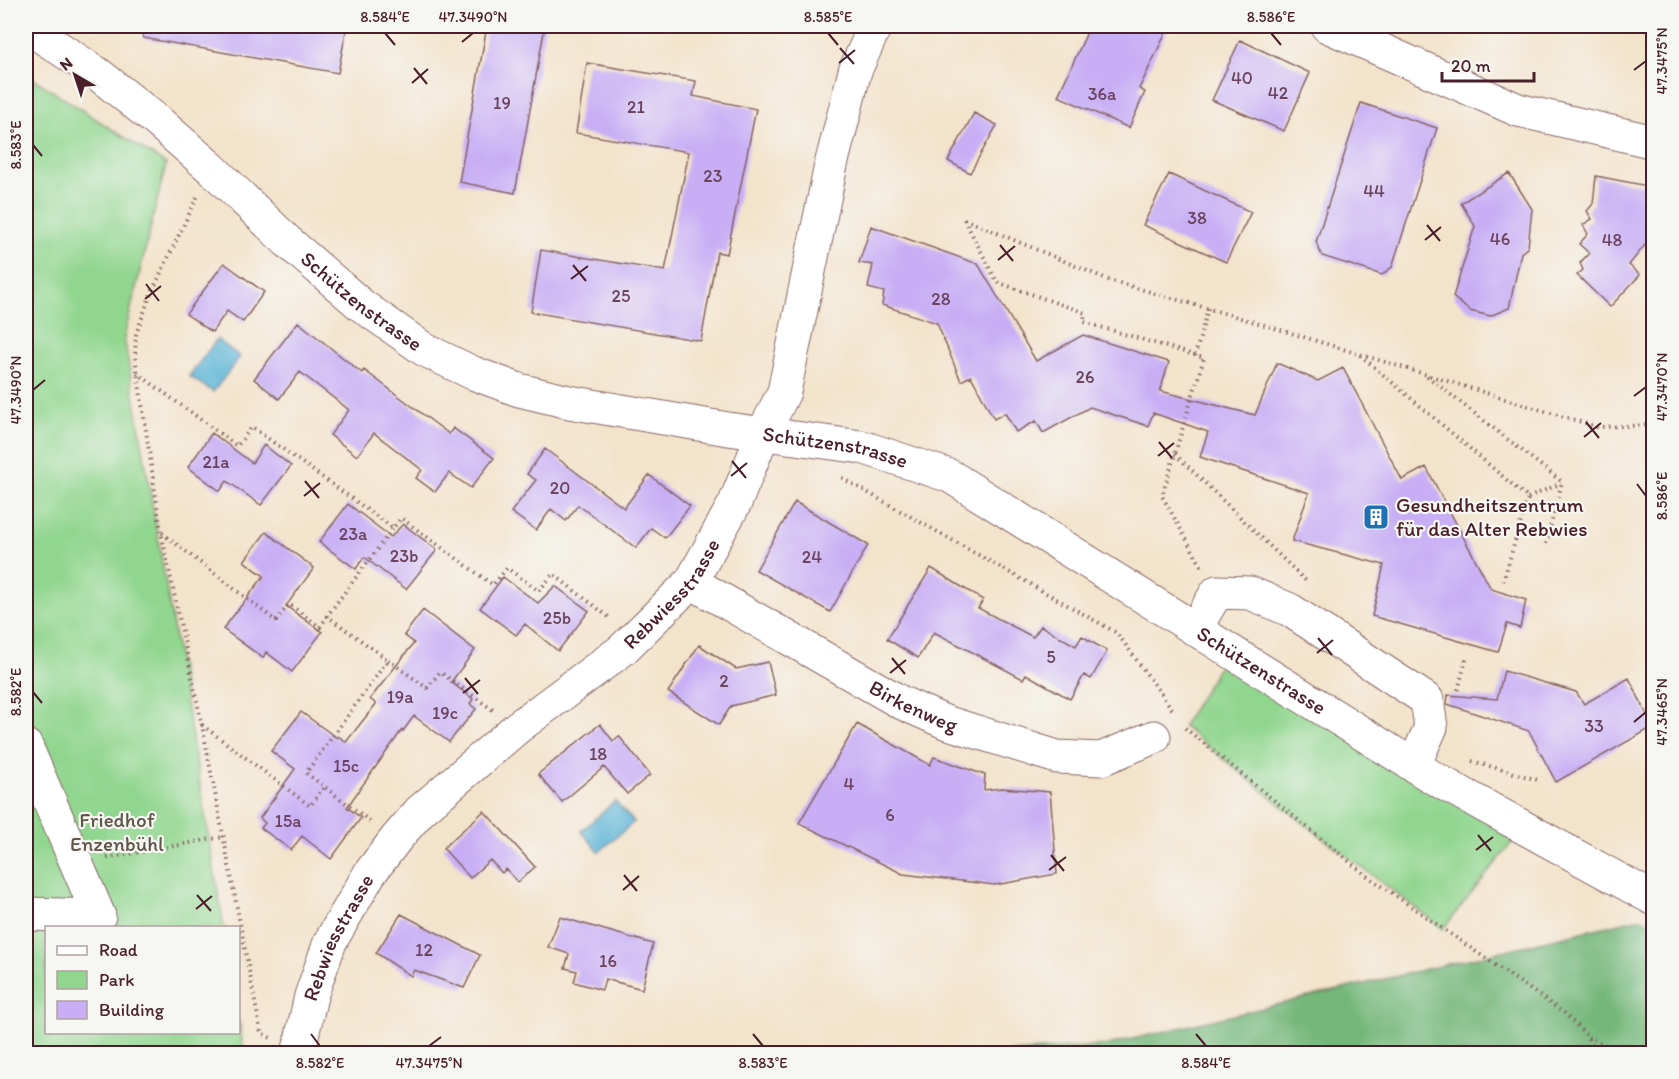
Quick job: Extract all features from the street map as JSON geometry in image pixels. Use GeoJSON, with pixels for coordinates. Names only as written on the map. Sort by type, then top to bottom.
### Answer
{"type":"FeatureCollection","features":[{"type":"Feature","properties":{"kind":"street","name":"Schützenstrasse"},"geometry":{"type":"LineString","coordinates":[[26,26],[98,74],[156,120],[211,168],[287,241],[361,305],[425,350],[473,373],[519,390],[569,402],[728,429],[862,447],[950,476],[1414,765],[1523,829],[1653,899]]}},
{"type":"Feature","properties":{"kind":"street","name":"Rebwiesstrasse"},"geometry":{"type":"LineString","coordinates":[[298,1053],[311,996],[330,942],[370,873],[396,839],[420,811],[518,728],[622,650],[691,582],[735,503],[763,434],[784,392],[831,165],[855,71],[875,26]]}},
{"type":"Feature","properties":{"kind":"street"},"geometry":{"type":"LineString","coordinates":[[1327,26],[1518,110],[1653,142]]}},
{"type":"Feature","properties":{"kind":"street","name":"Birkenweg"},"geometry":{"type":"LineString","coordinates":[[691,582],[900,702],[945,722],[1057,757],[1101,759],[1171,726]]}},
{"type":"Feature","properties":{"kind":"street"},"geometry":{"type":"LineString","coordinates":[[1195,629],[1216,592],[1250,593],[1290,610],[1427,700],[1431,727],[1414,765]]}},
{"type":"Feature","properties":{"kind":"street"},"geometry":{"type":"LineString","coordinates":[[26,746],[99,916],[26,915]]}},
{"type":"Feature","properties":{"kind":"path"},"geometry":{"type":"LineString","coordinates":[[211,168],[150,296],[136,334],[137,373],[161,532],[202,725],[261,1033],[298,1053]]}},
{"type":"Feature","properties":{"kind":"path"},"geometry":{"type":"LineString","coordinates":[[1216,592],[1162,496],[1204,358],[1084,322],[1085,313],[997,282],[964,219],[1110,280],[1597,427],[1653,425]]}},
{"type":"Feature","properties":{"kind":"path"},"geometry":{"type":"LineString","coordinates":[[1195,356],[1208,308]]}},
{"type":"Feature","properties":{"kind":"path"},"geometry":{"type":"LineString","coordinates":[[1357,353],[1528,498]]}},
{"type":"Feature","properties":{"kind":"path"},"geometry":{"type":"LineString","coordinates":[[137,373],[237,446],[252,428],[393,528]]}},
{"type":"Feature","properties":{"kind":"path"},"geometry":{"type":"LineString","coordinates":[[1424,374],[1562,482]]}},
{"type":"Feature","properties":{"kind":"path"},"geometry":{"type":"LineString","coordinates":[[1175,454],[1312,586]]}},
{"type":"Feature","properties":{"kind":"path"},"geometry":{"type":"LineString","coordinates":[[836,474],[1117,633],[1171,726],[1366,875],[1563,1013],[1587,1036],[1620,1053]]}},
{"type":"Feature","properties":{"kind":"path"},"geometry":{"type":"LineString","coordinates":[[1502,585],[1528,498],[1562,482]]}},
{"type":"Feature","properties":{"kind":"path"},"geometry":{"type":"LineString","coordinates":[[1545,548],[1562,482]]}},
{"type":"Feature","properties":{"kind":"path"},"geometry":{"type":"LineString","coordinates":[[161,532],[276,621],[289,604],[320,627],[401,518],[494,585],[507,568],[539,591],[553,574],[635,637]]}},
{"type":"Feature","properties":{"kind":"path"},"geometry":{"type":"LineString","coordinates":[[327,616],[427,688],[440,672],[518,728]]}},
{"type":"Feature","properties":{"kind":"path"},"geometry":{"type":"LineString","coordinates":[[387,660],[306,773],[396,839]]}},
{"type":"Feature","properties":{"kind":"path"},"geometry":{"type":"LineString","coordinates":[[202,725],[310,806],[324,787]]}},
{"type":"Feature","properties":{"kind":"path"},"geometry":{"type":"LineString","coordinates":[[1462,758],[1538,780]]}},
{"type":"Feature","properties":{"kind":"path"},"geometry":{"type":"LineString","coordinates":[[76,864],[224,837]]}},
{"type":"Feature","properties":{"kind":"path"},"geometry":{"type":"LineString","coordinates":[[1587,1036],[1596,1053]]}},
{"type":"Feature","properties":{"kind":"green space","name":"Friedhof Enzenbühl"},"geometry":{"type":"Polygon","coordinates":[[[26,74],[166,164],[124,337],[224,926],[45,926],[45,1034],[240,1034],[240,1026],[243,1046],[254,1053],[26,1053],[26,74]]]}},
{"type":"Feature","properties":{"kind":"green space"},"geometry":{"type":"Polygon","coordinates":[[[1229,651],[1523,829],[1443,929],[1302,822],[1185,728],[1183,725],[1229,651]]]}},
{"type":"Feature","properties":{"kind":"green space"},"geometry":{"type":"Polygon","coordinates":[[[1641,918],[1653,924],[1653,1053],[1002,1053],[1107,1045],[1641,918]]]}},
{"type":"Feature","properties":{"kind":"water"},"geometry":{"type":"Polygon","coordinates":[[[217,339],[240,357],[213,392],[189,376],[217,339]]]}},
{"type":"Feature","properties":{"kind":"water"},"geometry":{"type":"Polygon","coordinates":[[[615,801],[634,822],[599,852],[581,831],[615,801]]]}},
{"type":"Feature","properties":{"kind":"building"},"geometry":{"type":"Polygon","coordinates":[[[144,26],[347,26],[338,73],[143,38],[144,26]]]}},
{"type":"Feature","properties":{"kind":"building"},"geometry":{"type":"Polygon","coordinates":[[[487,26],[545,26],[515,193],[459,182],[487,26]]]}},
{"type":"Feature","properties":{"kind":"building"},"geometry":{"type":"Polygon","coordinates":[[[1090,26],[1169,26],[1139,89],[1145,92],[1129,128],[1058,96],[1090,26]]]}},
{"type":"Feature","properties":{"kind":"building"},"geometry":{"type":"Polygon","coordinates":[[[1240,40],[1310,73],[1284,131],[1212,100],[1240,40]]]}},
{"type":"Feature","properties":{"kind":"building"},"geometry":{"type":"Polygon","coordinates":[[[587,63],[696,81],[693,96],[756,109],[727,254],[717,252],[701,341],[531,312],[541,250],[665,271],[689,152],[576,133],[587,63]]]}},
{"type":"Feature","properties":{"kind":"building"},"geometry":{"type":"Polygon","coordinates":[[[1361,103],[1437,128],[1392,267],[1382,275],[1322,256],[1316,242],[1361,103]]]}},
{"type":"Feature","properties":{"kind":"building"},"geometry":{"type":"Polygon","coordinates":[[[974,113],[997,125],[970,173],[948,161],[974,113]]]}},
{"type":"Feature","properties":{"kind":"building"},"geometry":{"type":"Polygon","coordinates":[[[1509,173],[1532,209],[1528,247],[1521,253],[1509,308],[1490,316],[1470,311],[1453,297],[1475,226],[1461,203],[1509,173]]]}},
{"type":"Feature","properties":{"kind":"building"},"geometry":{"type":"Polygon","coordinates":[[[1169,174],[1251,212],[1226,262],[1143,225],[1169,174]]]}},
{"type":"Feature","properties":{"kind":"building"},"geometry":{"type":"Polygon","coordinates":[[[1596,176],[1653,187],[1653,235],[1629,265],[1640,275],[1610,307],[1577,275],[1583,270],[1580,263],[1589,253],[1579,244],[1588,234],[1583,225],[1592,219],[1587,211],[1593,204],[1596,176]]]}},
{"type":"Feature","properties":{"kind":"building"},"geometry":{"type":"Polygon","coordinates":[[[871,226],[978,264],[1036,361],[1083,335],[1169,362],[1160,391],[1255,415],[1277,363],[1318,381],[1343,368],[1402,480],[1426,467],[1491,589],[1526,600],[1520,628],[1507,624],[1498,652],[1372,616],[1384,565],[1292,541],[1309,493],[1200,457],[1208,432],[1153,413],[1148,426],[1090,407],[1043,433],[1036,421],[1016,432],[1005,413],[994,419],[971,376],[961,381],[937,323],[882,305],[884,292],[868,288],[873,265],[859,263],[871,226]]]}},
{"type":"Feature","properties":{"kind":"building"},"geometry":{"type":"Polygon","coordinates":[[[224,263],[264,292],[243,322],[227,311],[212,332],[186,314],[224,263]]]}},
{"type":"Feature","properties":{"kind":"building"},"geometry":{"type":"Polygon","coordinates":[[[298,322],[362,373],[364,370],[449,434],[453,428],[494,458],[471,488],[449,473],[435,492],[416,478],[422,470],[374,433],[357,456],[330,435],[349,410],[300,372],[279,399],[254,379],[298,322]]]}},
{"type":"Feature","properties":{"kind":"building"},"geometry":{"type":"Polygon","coordinates":[[[212,433],[252,463],[264,445],[291,466],[261,505],[227,481],[220,491],[188,467],[212,433]]]}},
{"type":"Feature","properties":{"kind":"building"},"geometry":{"type":"Polygon","coordinates":[[[545,449],[624,508],[649,475],[690,506],[665,538],[651,528],[636,548],[578,505],[566,521],[551,509],[536,530],[511,512],[536,480],[527,474],[545,449]]]}},
{"type":"Feature","properties":{"kind":"building"},"geometry":{"type":"Polygon","coordinates":[[[795,502],[868,545],[830,612],[756,570],[795,502]]]}},
{"type":"Feature","properties":{"kind":"building"},"geometry":{"type":"Polygon","coordinates":[[[348,504],[391,537],[403,524],[437,550],[406,589],[364,557],[356,569],[319,542],[348,504]]]}},
{"type":"Feature","properties":{"kind":"building"},"geometry":{"type":"Polygon","coordinates":[[[266,532],[314,568],[286,606],[322,632],[292,672],[266,652],[263,658],[223,629],[264,576],[244,561],[266,532]]]}},
{"type":"Feature","properties":{"kind":"building"},"geometry":{"type":"Polygon","coordinates":[[[931,568],[983,600],[978,608],[1033,637],[1041,626],[1076,646],[1082,636],[1107,651],[1091,679],[1084,675],[1070,699],[1026,674],[1023,679],[934,632],[918,658],[887,639],[931,568]]]}},
{"type":"Feature","properties":{"kind":"building"},"geometry":{"type":"Polygon","coordinates":[[[503,577],[538,603],[555,586],[589,611],[558,651],[525,624],[516,635],[480,608],[503,577]]]}},
{"type":"Feature","properties":{"kind":"building"},"geometry":{"type":"Polygon","coordinates":[[[423,610],[475,650],[451,682],[473,699],[470,704],[476,709],[449,742],[414,716],[347,807],[361,818],[331,859],[302,836],[291,850],[261,828],[265,823],[260,818],[295,769],[271,751],[301,712],[346,742],[376,704],[370,699],[414,643],[404,635],[423,610]]]}},
{"type":"Feature","properties":{"kind":"building"},"geometry":{"type":"Polygon","coordinates":[[[699,645],[736,669],[768,662],[776,695],[731,706],[719,725],[668,692],[699,645]]]}},
{"type":"Feature","properties":{"kind":"building"},"geometry":{"type":"Polygon","coordinates":[[[1504,671],[1576,692],[1584,704],[1629,678],[1653,727],[1556,782],[1529,731],[1447,704],[1448,695],[1497,699],[1504,671]]]}},
{"type":"Feature","properties":{"kind":"building"},"geometry":{"type":"Polygon","coordinates":[[[600,724],[613,741],[619,736],[650,775],[627,794],[604,767],[562,802],[538,774],[600,724]]]}},
{"type":"Feature","properties":{"kind":"building"},"geometry":{"type":"Polygon","coordinates":[[[857,724],[930,765],[934,757],[985,775],[984,790],[1002,788],[1050,792],[1057,874],[995,885],[903,874],[799,823],[857,724]]]}},
{"type":"Feature","properties":{"kind":"building"},"geometry":{"type":"Polygon","coordinates":[[[484,811],[535,867],[518,882],[506,869],[502,873],[490,860],[470,878],[443,848],[484,811]]]}},
{"type":"Feature","properties":{"kind":"building"},"geometry":{"type":"Polygon","coordinates":[[[401,914],[480,955],[464,988],[414,970],[411,976],[376,953],[401,914]]]}},
{"type":"Feature","properties":{"kind":"building"},"geometry":{"type":"Polygon","coordinates":[[[560,917],[653,944],[642,989],[605,979],[602,990],[574,982],[577,971],[565,968],[569,954],[548,947],[560,917]]]}},
{"type":"Feature","properties":{"kind":"place","name":"Gesundheitszentrum für das Alter Rebwies"},"geometry":{"type":"Point","coordinates":[1376,517]}}]}
